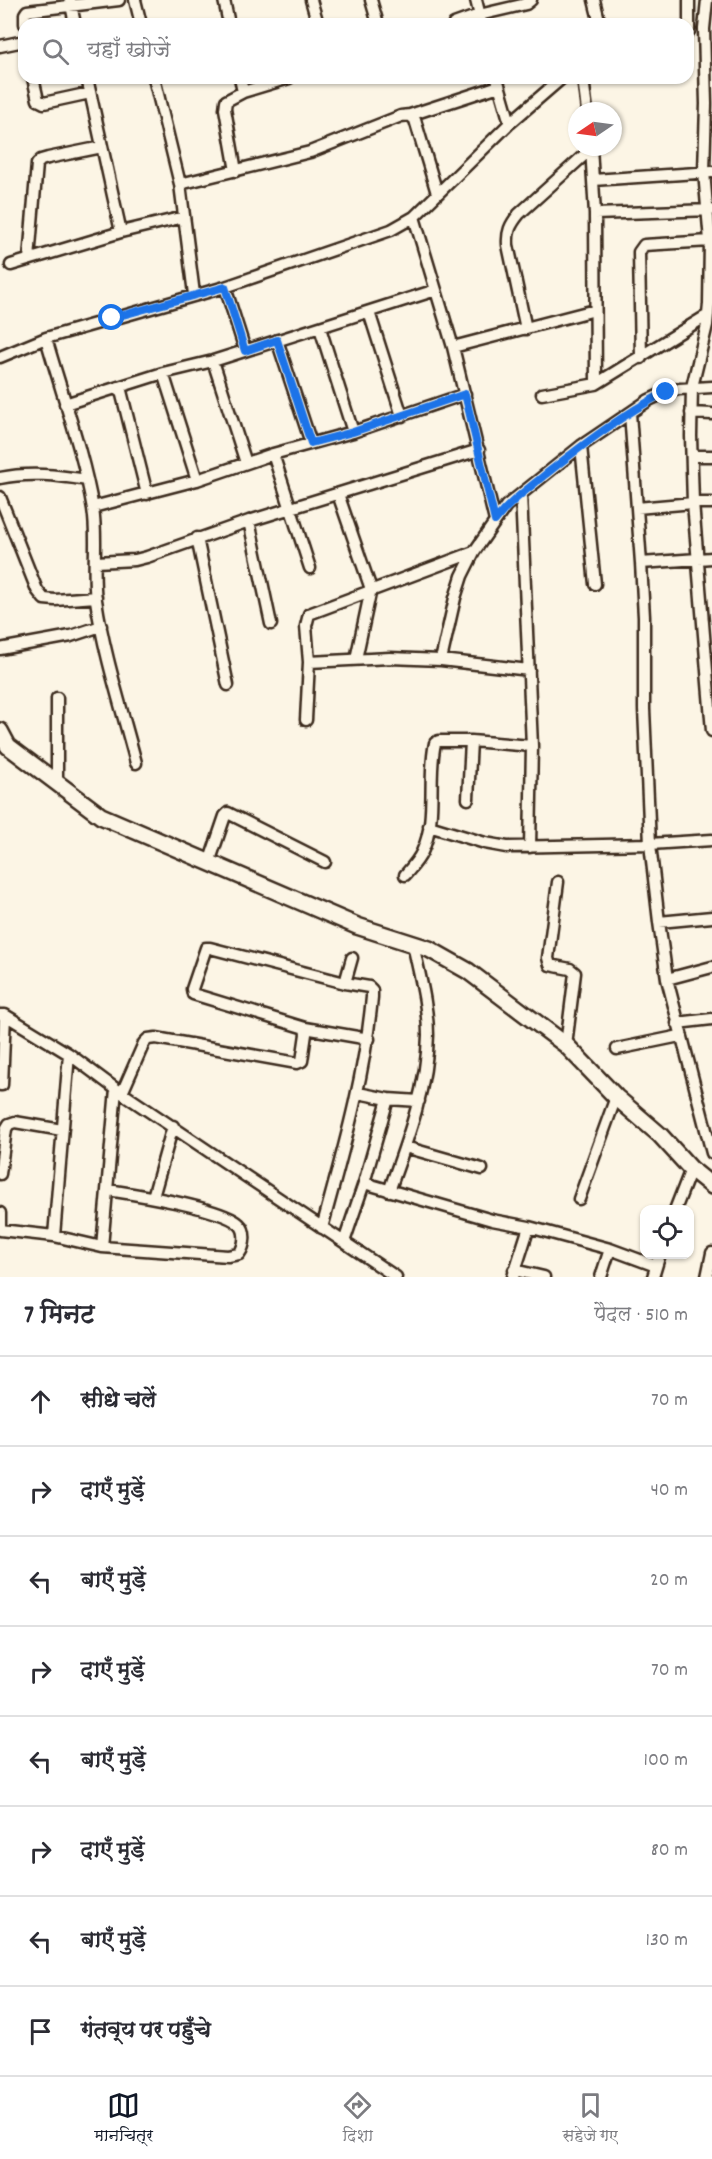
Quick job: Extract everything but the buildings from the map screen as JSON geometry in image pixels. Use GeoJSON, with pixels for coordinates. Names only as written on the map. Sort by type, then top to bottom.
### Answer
{"type":"FeatureCollection","features":[{"type":"Feature","properties":{"kind":"street"},"geometry":{"type":"LineString","coordinates":[[25,18],[27,11],[71,3],[119,0]]}},
{"type":"Feature","properties":{"kind":"street"},"geometry":{"type":"LineString","coordinates":[[135,0],[140,18]]}},
{"type":"Feature","properties":{"kind":"street"},"geometry":{"type":"LineString","coordinates":[[224,0],[228,18]]}},
{"type":"Feature","properties":{"kind":"street"},"geometry":{"type":"LineString","coordinates":[[311,0],[316,18]]}},
{"type":"Feature","properties":{"kind":"street"},"geometry":{"type":"LineString","coordinates":[[371,0],[376,18]]}},
{"type":"Feature","properties":{"kind":"street"},"geometry":{"type":"LineString","coordinates":[[476,0],[480,18]]}},
{"type":"Feature","properties":{"kind":"street"},"geometry":{"type":"LineString","coordinates":[[486,18],[531,0]]}},
{"type":"Feature","properties":{"kind":"street"},"geometry":{"type":"LineString","coordinates":[[594,0],[598,18]]}},
{"type":"Feature","properties":{"kind":"street"},"geometry":{"type":"LineString","coordinates":[[688,18],[689,0]]}},
{"type":"Feature","properties":{"kind":"street"},"geometry":{"type":"LineString","coordinates":[[708,0],[704,28],[709,104],[709,322],[692,387],[691,413],[697,559],[707,594],[712,731]]}},
{"type":"Feature","properties":{"kind":"street"},"geometry":{"type":"LineString","coordinates":[[71,3],[74,18]]}},
{"type":"Feature","properties":{"kind":"street"},"geometry":{"type":"LineString","coordinates":[[694,30],[704,28],[712,16]]}},
{"type":"Feature","properties":{"kind":"street"},"geometry":{"type":"LineString","coordinates":[[0,46],[18,42]]}},
{"type":"Feature","properties":{"kind":"street"},"geometry":{"type":"LineString","coordinates":[[34,84],[38,100],[44,103],[90,93]]}},
{"type":"Feature","properties":{"kind":"street"},"geometry":{"type":"LineString","coordinates":[[88,84],[121,232]]}},
{"type":"Feature","properties":{"kind":"street"},"geometry":{"type":"LineString","coordinates":[[155,84],[180,184],[194,294]]}},
{"type":"Feature","properties":{"kind":"street"},"geometry":{"type":"LineString","coordinates":[[241,84],[243,92]]}},
{"type":"Feature","properties":{"kind":"street"},"geometry":{"type":"LineString","coordinates":[[236,171],[225,105],[231,98],[243,92],[269,84]]}},
{"type":"Feature","properties":{"kind":"street"},"geometry":{"type":"LineString","coordinates":[[180,184],[310,152],[401,116],[410,115],[493,84]]}},
{"type":"Feature","properties":{"kind":"street"},"geometry":{"type":"LineString","coordinates":[[499,84],[510,123]]}},
{"type":"Feature","properties":{"kind":"street"},"geometry":{"type":"LineString","coordinates":[[0,357],[46,338],[225,287],[392,230],[414,217],[510,123],[555,84]]}},
{"type":"Feature","properties":{"kind":"street"},"geometry":{"type":"LineString","coordinates":[[584,84],[586,102]]}},
{"type":"Feature","properties":{"kind":"street"},"geometry":{"type":"LineString","coordinates":[[410,115],[415,120],[437,193]]}},
{"type":"Feature","properties":{"kind":"street"},"geometry":{"type":"LineString","coordinates":[[29,259],[37,164],[48,158],[102,147]]}},
{"type":"Feature","properties":{"kind":"street"},"geometry":{"type":"LineString","coordinates":[[526,329],[507,235],[511,224],[583,156]]}},
{"type":"Feature","properties":{"kind":"street"},"geometry":{"type":"LineString","coordinates":[[592,156],[595,214],[596,384]]}},
{"type":"Feature","properties":{"kind":"street"},"geometry":{"type":"LineString","coordinates":[[593,180],[708,172]]}},
{"type":"Feature","properties":{"kind":"street"},"geometry":{"type":"LineString","coordinates":[[595,214],[709,210]]}},
{"type":"Feature","properties":{"kind":"street"},"geometry":{"type":"LineString","coordinates":[[10,265],[121,232],[184,217]]}},
{"type":"Feature","properties":{"kind":"street"},"geometry":{"type":"LineString","coordinates":[[414,217],[453,347],[495,521]]}},
{"type":"Feature","properties":{"kind":"street"},"geometry":{"type":"LineString","coordinates":[[641,358],[639,252],[644,245],[710,241]]}},
{"type":"Feature","properties":{"kind":"street"},"geometry":{"type":"LineString","coordinates":[[225,287],[245,351]]}},
{"type":"Feature","properties":{"kind":"street"},"geometry":{"type":"LineString","coordinates":[[64,404],[163,373],[213,361],[436,290]]}},
{"type":"Feature","properties":{"kind":"street"},"geometry":{"type":"LineString","coordinates":[[453,347],[595,310]]}},
{"type":"Feature","properties":{"kind":"street"},"geometry":{"type":"LineString","coordinates":[[369,312],[402,416]]}},
{"type":"Feature","properties":{"kind":"street"},"geometry":{"type":"LineString","coordinates":[[542,394],[596,384],[709,322]]}},
{"type":"Feature","properties":{"kind":"street"},"geometry":{"type":"LineString","coordinates":[[320,328],[353,432]]}},
{"type":"Feature","properties":{"kind":"street"},"geometry":{"type":"LineString","coordinates":[[46,338],[93,507],[96,597],[101,626],[136,763]]}},
{"type":"Feature","properties":{"kind":"street"},"geometry":{"type":"LineString","coordinates":[[277,340],[311,443]]}},
{"type":"Feature","properties":{"kind":"street"},"geometry":{"type":"LineString","coordinates":[[213,361],[246,463]]}},
{"type":"Feature","properties":{"kind":"street"},"geometry":{"type":"LineString","coordinates":[[163,373],[197,480]]}},
{"type":"Feature","properties":{"kind":"street"},"geometry":{"type":"LineString","coordinates":[[120,387],[147,494]]}},
{"type":"Feature","properties":{"kind":"street"},"geometry":{"type":"LineString","coordinates":[[441,660],[462,576],[474,552],[506,506],[581,446],[666,392],[692,387],[712,387]]}},
{"type":"Feature","properties":{"kind":"street"},"geometry":{"type":"LineString","coordinates":[[93,507],[197,480],[273,454],[353,432],[465,394]]}},
{"type":"Feature","properties":{"kind":"street"},"geometry":{"type":"LineString","coordinates":[[630,413],[641,563],[650,844],[658,922],[667,979],[680,1036],[712,1153]]}},
{"type":"Feature","properties":{"kind":"street"},"geometry":{"type":"LineString","coordinates":[[691,413],[712,414]]}},
{"type":"Feature","properties":{"kind":"street"},"geometry":{"type":"LineString","coordinates":[[581,446],[595,584]]}},
{"type":"Feature","properties":{"kind":"street"},"geometry":{"type":"LineString","coordinates":[[96,562],[135,560],[249,521],[479,450]]}},
{"type":"Feature","properties":{"kind":"street"},"geometry":{"type":"LineString","coordinates":[[273,454],[310,568]]}},
{"type":"Feature","properties":{"kind":"street"},"geometry":{"type":"LineString","coordinates":[[692,456],[712,456]]}},
{"type":"Feature","properties":{"kind":"street"},"geometry":{"type":"LineString","coordinates":[[0,473],[60,476],[87,480]]}},
{"type":"Feature","properties":{"kind":"street"},"geometry":{"type":"LineString","coordinates":[[0,478],[22,473]]}},
{"type":"Feature","properties":{"kind":"street"},"geometry":{"type":"LineString","coordinates":[[338,494],[371,589],[356,659]]}},
{"type":"Feature","properties":{"kind":"street"},"geometry":{"type":"LineString","coordinates":[[521,494],[532,746],[530,847]]}},
{"type":"Feature","properties":{"kind":"street"},"geometry":{"type":"LineString","coordinates":[[0,497],[37,590],[44,599],[96,597]]}},
{"type":"Feature","properties":{"kind":"street"},"geometry":{"type":"LineString","coordinates":[[637,508],[693,502],[712,503]]}},
{"type":"Feature","properties":{"kind":"street"},"geometry":{"type":"LineString","coordinates":[[249,521],[271,624]]}},
{"type":"Feature","properties":{"kind":"street"},"geometry":{"type":"LineString","coordinates":[[197,538],[228,685]]}},
{"type":"Feature","properties":{"kind":"street"},"geometry":{"type":"LineString","coordinates":[[306,720],[309,662],[306,626],[309,614],[474,552]]}},
{"type":"Feature","properties":{"kind":"street"},"geometry":{"type":"LineString","coordinates":[[641,563],[712,558]]}},
{"type":"Feature","properties":{"kind":"street"},"geometry":{"type":"LineString","coordinates":[[0,649],[71,636],[101,626]]}},
{"type":"Feature","properties":{"kind":"street"},"geometry":{"type":"LineString","coordinates":[[309,662],[390,658],[441,660],[529,670]]}},
{"type":"Feature","properties":{"kind":"street"},"geometry":{"type":"LineString","coordinates":[[57,698],[57,783]]}},
{"type":"Feature","properties":{"kind":"street"},"geometry":{"type":"LineString","coordinates":[[0,731],[4,746],[101,816],[357,926],[429,949],[468,971],[566,1045],[616,1097],[660,1135],[691,1169],[712,1186]]}},
{"type":"Feature","properties":{"kind":"street"},"geometry":{"type":"LineString","coordinates":[[405,875],[422,854],[429,826],[435,743],[471,741],[532,746]]}},
{"type":"Feature","properties":{"kind":"street"},"geometry":{"type":"LineString","coordinates":[[468,799],[471,741]]}},
{"type":"Feature","properties":{"kind":"street"},"geometry":{"type":"LineString","coordinates":[[209,863],[228,813],[325,862]]}},
{"type":"Feature","properties":{"kind":"street"},"geometry":{"type":"LineString","coordinates":[[429,826],[495,845],[530,847],[712,840]]}},
{"type":"Feature","properties":{"kind":"street"},"geometry":{"type":"LineString","coordinates":[[558,882],[548,958],[550,965],[570,969],[574,973],[566,1045]]}},
{"type":"Feature","properties":{"kind":"street"},"geometry":{"type":"LineString","coordinates":[[658,922],[712,917]]}},
{"type":"Feature","properties":{"kind":"street"},"geometry":{"type":"LineString","coordinates":[[389,1191],[419,1101],[427,1058],[428,1033],[413,944]]}},
{"type":"Feature","properties":{"kind":"street"},"geometry":{"type":"LineString","coordinates":[[322,1228],[358,1093],[369,1039],[372,990],[369,987],[345,984],[210,948],[204,949],[192,989],[193,994],[304,1028],[369,1039]]}},
{"type":"Feature","properties":{"kind":"street"},"geometry":{"type":"LineString","coordinates":[[345,984],[352,957]]}},
{"type":"Feature","properties":{"kind":"street"},"geometry":{"type":"LineString","coordinates":[[667,979],[712,967]]}},
{"type":"Feature","properties":{"kind":"street"},"geometry":{"type":"LineString","coordinates":[[0,1086],[2,1085],[3,1015],[69,1054],[119,1091],[396,1277]]}},
{"type":"Feature","properties":{"kind":"street"},"geometry":{"type":"LineString","coordinates":[[678,1023],[712,1019]]}},
{"type":"Feature","properties":{"kind":"street"},"geometry":{"type":"LineString","coordinates":[[102,1247],[119,1091],[144,1043],[148,1039],[156,1038],[297,1064],[304,1058],[306,1034],[304,1028]]}},
{"type":"Feature","properties":{"kind":"street"},"geometry":{"type":"LineString","coordinates":[[617,1049],[680,1036]]}},
{"type":"Feature","properties":{"kind":"street"},"geometry":{"type":"LineString","coordinates":[[54,1236],[69,1054]]}},
{"type":"Feature","properties":{"kind":"street"},"geometry":{"type":"LineString","coordinates":[[358,1093],[388,1099],[419,1101]]}},
{"type":"Feature","properties":{"kind":"street"},"geometry":{"type":"LineString","coordinates":[[579,1199],[616,1097]]}},
{"type":"Feature","properties":{"kind":"street"},"geometry":{"type":"LineString","coordinates":[[344,1242],[388,1099]]}},
{"type":"Feature","properties":{"kind":"street"},"geometry":{"type":"LineString","coordinates":[[0,1174],[6,1129],[9,1124],[15,1122],[62,1130]]}},
{"type":"Feature","properties":{"kind":"street"},"geometry":{"type":"LineString","coordinates":[[153,1197],[173,1126]]}},
{"type":"Feature","properties":{"kind":"street"},"geometry":{"type":"LineString","coordinates":[[405,1147],[482,1169]]}},
{"type":"Feature","properties":{"kind":"street"},"geometry":{"type":"LineString","coordinates":[[677,1205],[691,1169]]}},
{"type":"Feature","properties":{"kind":"street"},"geometry":{"type":"LineString","coordinates":[[364,1183],[492,1220],[529,1227],[610,1249],[655,1272]]}},
{"type":"Feature","properties":{"kind":"street"},"geometry":{"type":"LineString","coordinates":[[0,1213],[0,1230],[54,1236],[102,1247],[228,1256],[239,1254],[242,1250],[244,1230],[230,1217],[153,1197],[108,1191]]}},
{"type":"Feature","properties":{"kind":"street"},"geometry":{"type":"LineString","coordinates":[[529,1227],[514,1274],[544,1277]]}},
{"type":"Feature","properties":{"kind":"street"},"geometry":{"type":"LineString","coordinates":[[601,1277],[610,1249]]}},
{"type":"Feature","properties":{"kind":"street"},"geometry":{"type":"LineString","coordinates":[[707,1277],[712,1254]]}},
{"type":"Feature","properties":{"kind":"route"},"geometry":{"type":"LineString","coordinates":[[112,318],[225,287],[245,351],[277,340],[311,443],[353,432],[465,394],[495,521],[506,506],[581,446],[649,400],[666,392]]}}]}
